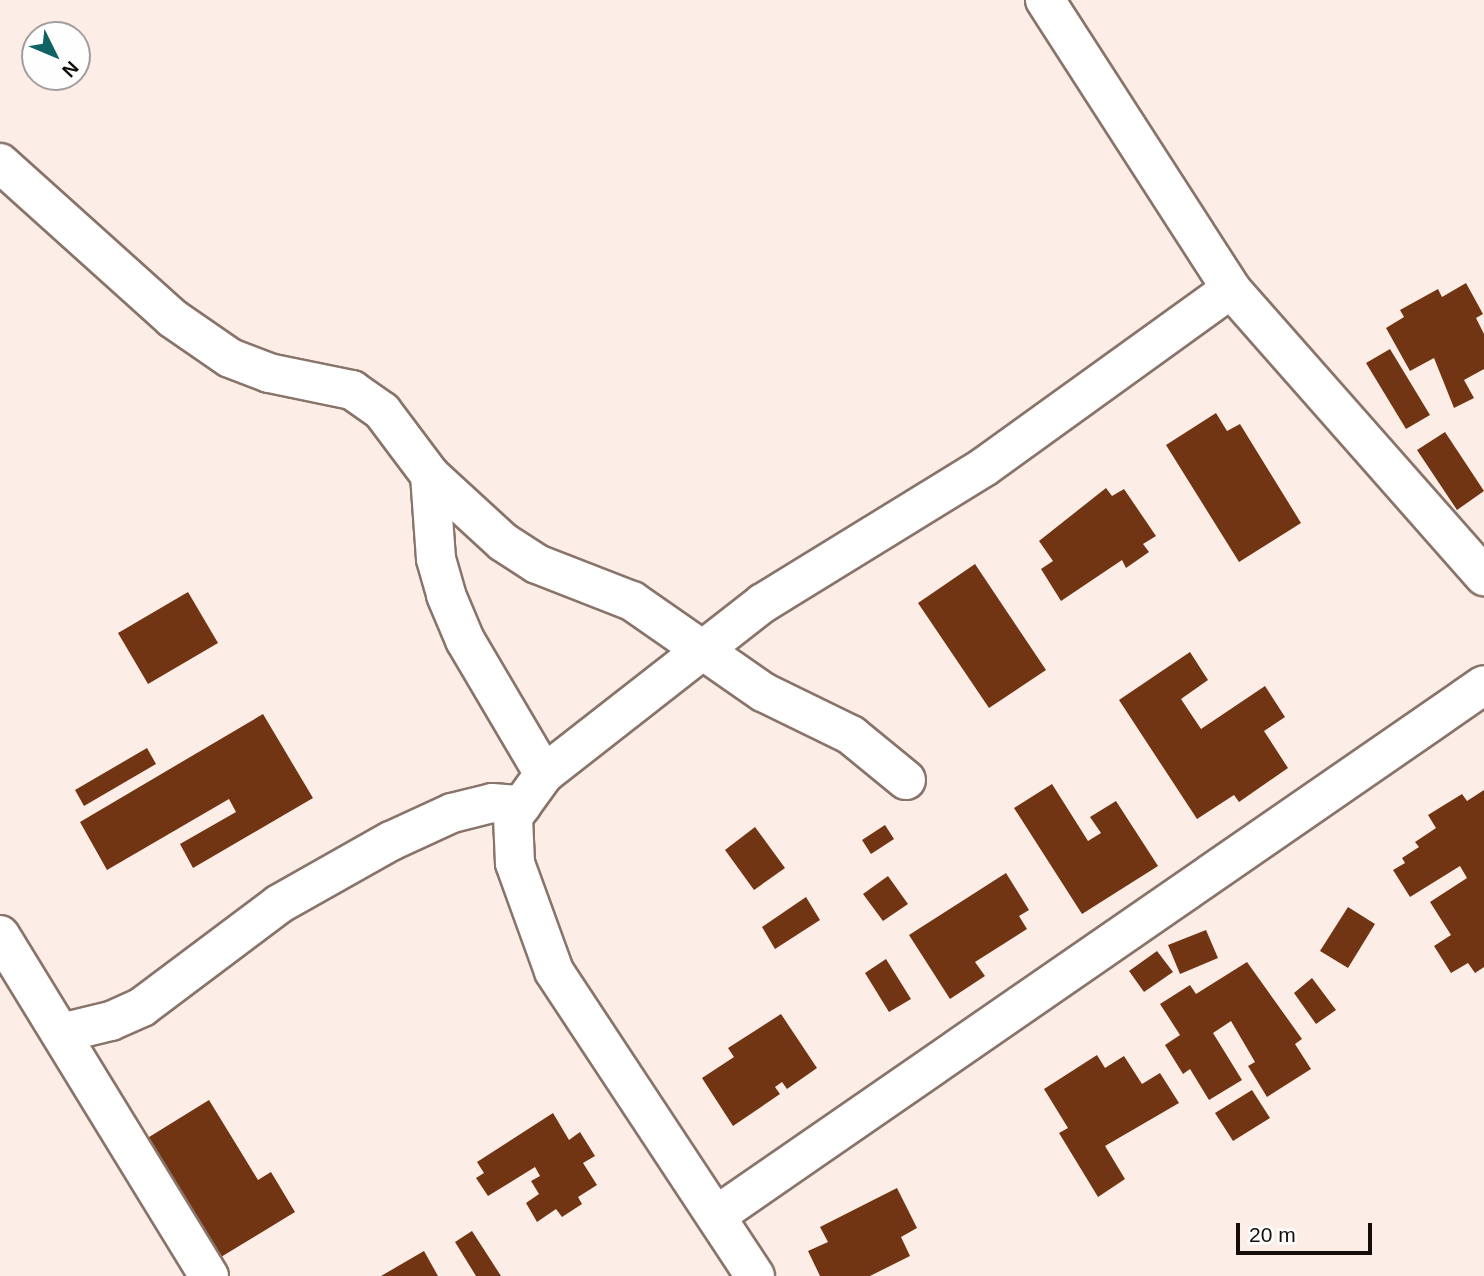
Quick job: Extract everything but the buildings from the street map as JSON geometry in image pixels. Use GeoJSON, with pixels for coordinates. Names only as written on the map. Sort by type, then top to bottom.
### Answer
{"type":"FeatureCollection","features":[{"type":"Feature","properties":{"kind":"street"},"geometry":{"type":"LineString","coordinates":[[1045,0],[1231,289],[1484,576]]}},
{"type":"Feature","properties":{"kind":"street"},"geometry":{"type":"LineString","coordinates":[[0,163],[172,318],[230,358],[269,373],[352,390],[382,411],[430,475],[503,542],[537,564],[632,601],[704,647],[763,692],[851,736],[906,780]]}},
{"type":"Feature","properties":{"kind":"street"},"geometry":{"type":"LineString","coordinates":[[755,1276],[554,971],[515,863],[513,817],[544,774],[704,647],[839,553],[984,467],[1231,289]]}},
{"type":"Feature","properties":{"kind":"street"},"geometry":{"type":"LineString","coordinates":[[430,475],[436,559],[446,595],[465,640],[544,774]]}},
{"type":"Feature","properties":{"kind":"street"},"geometry":{"type":"LineString","coordinates":[[717,1216],[1484,685]]}},
{"type":"Feature","properties":{"kind":"street"},"geometry":{"type":"LineString","coordinates":[[61,1033],[111,1021],[142,1007],[279,904],[391,841],[452,813],[492,803],[522,805]]}},
{"type":"Feature","properties":{"kind":"street"},"geometry":{"type":"LineString","coordinates":[[0,935],[209,1276]]}}]}
